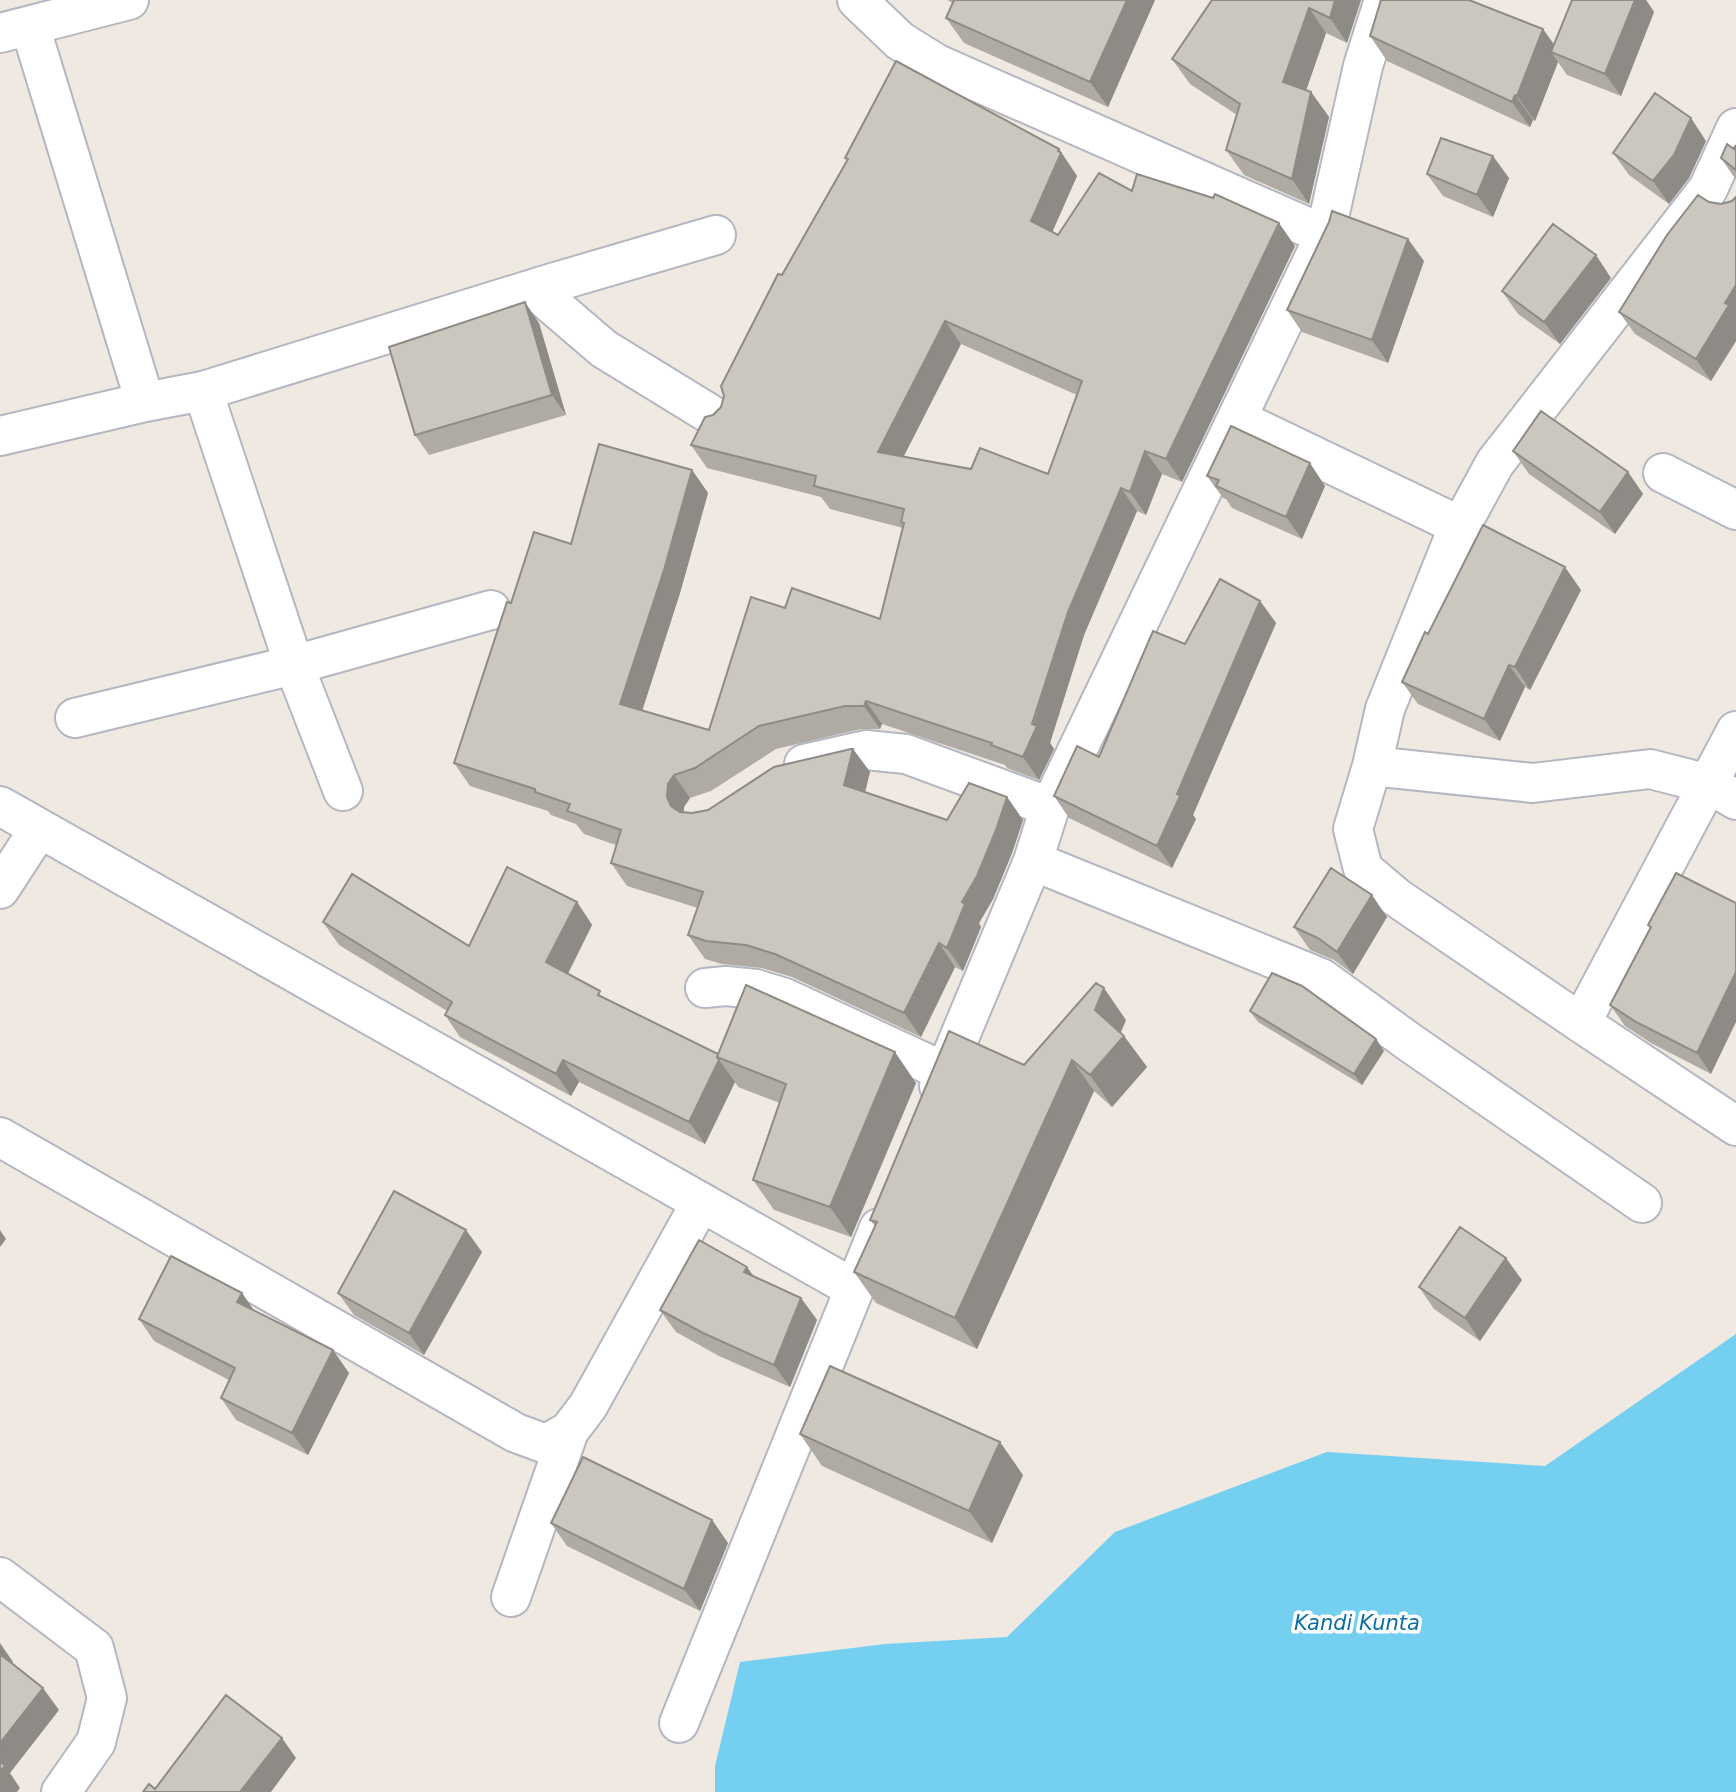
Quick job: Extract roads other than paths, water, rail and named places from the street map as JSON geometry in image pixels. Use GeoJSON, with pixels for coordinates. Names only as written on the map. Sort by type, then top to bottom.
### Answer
{"type":"FeatureCollection","features":[{"type":"Feature","properties":{"kind":"street"},"geometry":{"type":"LineString","coordinates":[[129,0],[15,30],[145,402]]}},
{"type":"Feature","properties":{"kind":"street"},"geometry":{"type":"LineString","coordinates":[[857,0],[901,41],[937,64],[1325,235]]}},
{"type":"Feature","properties":{"kind":"street"},"geometry":{"type":"LineString","coordinates":[[923,1123],[1033,860],[1050,807],[1325,235],[1363,66],[1384,0]]}},
{"type":"Feature","properties":{"kind":"street"},"geometry":{"type":"LineString","coordinates":[[1736,128],[1722,197],[1495,463],[1460,526],[1385,709],[1372,766],[1353,829],[1363,869],[1396,897],[1736,1126]]}},
{"type":"Feature","properties":{"kind":"street"},"geometry":{"type":"LineString","coordinates":[[0,436],[203,391],[716,235]]}},
{"type":"Feature","properties":{"kind":"street"},"geometry":{"type":"LineString","coordinates":[[534,289],[604,349],[718,419]]}},
{"type":"Feature","properties":{"kind":"street"},"geometry":{"type":"LineString","coordinates":[[203,391],[294,665],[342,791]]}},
{"type":"Feature","properties":{"kind":"street"},"geometry":{"type":"LineString","coordinates":[[1237,419],[1460,526]]}},
{"type":"Feature","properties":{"kind":"street"},"geometry":{"type":"LineString","coordinates":[[1663,473],[1736,510]]}},
{"type":"Feature","properties":{"kind":"street"},"geometry":{"type":"LineString","coordinates":[[75,718],[294,665],[491,610]]}},
{"type":"Feature","properties":{"kind":"street"},"geometry":{"type":"LineString","coordinates":[[1581,1023],[1722,792],[1736,731]]}},
{"type":"Feature","properties":{"kind":"street"},"geometry":{"type":"LineString","coordinates":[[769,778],[780,770],[866,750],[906,754],[1050,807]]}},
{"type":"Feature","properties":{"kind":"street"},"geometry":{"type":"LineString","coordinates":[[1372,766],[1533,783],[1650,769],[1722,792]]}},
{"type":"Feature","properties":{"kind":"street"},"geometry":{"type":"LineString","coordinates":[[0,806],[853,1288]]}},
{"type":"Feature","properties":{"kind":"street"},"geometry":{"type":"LineString","coordinates":[[0,889],[39,829]]}},
{"type":"Feature","properties":{"kind":"street"},"geometry":{"type":"LineString","coordinates":[[1033,860],[1321,978],[1642,1203]]}},
{"type":"Feature","properties":{"kind":"street"},"geometry":{"type":"LineString","coordinates":[[705,988],[726,986],[756,989],[785,998],[945,1072]]}},
{"type":"Feature","properties":{"kind":"street"},"geometry":{"type":"LineString","coordinates":[[0,1137],[516,1433],[546,1444],[569,1431]]}},
{"type":"Feature","properties":{"kind":"street"},"geometry":{"type":"LineString","coordinates":[[679,1723],[891,1199]]}},
{"type":"Feature","properties":{"kind":"street"},"geometry":{"type":"LineString","coordinates":[[511,1597],[569,1431],[588,1406],[701,1202]]}},
{"type":"Feature","properties":{"kind":"street"},"geometry":{"type":"LineString","coordinates":[[0,1577],[94,1648],[107,1698],[96,1742],[61,1792]]}},
{"type":"Feature","properties":{"kind":"water","name":"Kandi Kunta"},"geometry":{"type":"Polygon","coordinates":[[[1736,1334],[1736,1792],[715,1792],[715,1766],[740,1662],[885,1644],[1007,1637],[1115,1532],[1327,1452],[1545,1466],[1736,1334]]]}}]}
